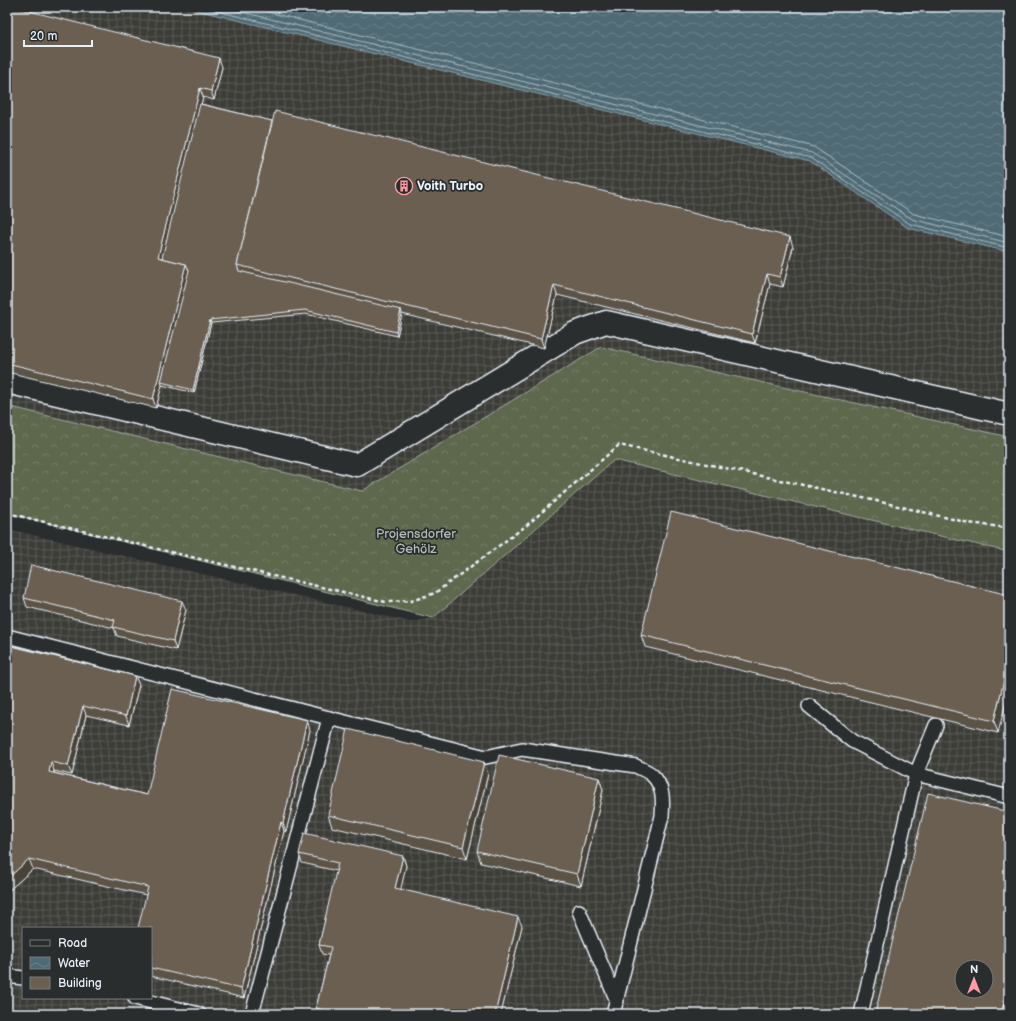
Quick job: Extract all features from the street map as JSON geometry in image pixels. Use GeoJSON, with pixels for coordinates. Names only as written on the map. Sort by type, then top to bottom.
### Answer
{"type":"FeatureCollection","features":[{"type":"Feature","properties":{"kind":"street"},"geometry":{"type":"LineString","coordinates":[[7,382],[357,465],[576,333],[606,322],[1009,414]]}},
{"type":"Feature","properties":{"kind":"lane"},"geometry":{"type":"LineString","coordinates":[[7,636],[486,757],[522,749],[636,766],[652,774],[660,786],[663,798],[662,816],[614,1014]]}},
{"type":"Feature","properties":{"kind":"lane"},"geometry":{"type":"LineString","coordinates":[[809,706],[852,741],[916,774],[1009,797]]}},
{"type":"Feature","properties":{"kind":"lane"},"geometry":{"type":"LineString","coordinates":[[252,1014],[329,718]]}},
{"type":"Feature","properties":{"kind":"lane"},"geometry":{"type":"LineString","coordinates":[[861,1014],[916,774],[936,725]]}},
{"type":"Feature","properties":{"kind":"lane"},"geometry":{"type":"LineString","coordinates":[[579,911],[617,1001]]}},
{"type":"Feature","properties":{"kind":"lane"},"geometry":{"type":"LineString","coordinates":[[7,976],[22,978]]}},
{"type":"Feature","properties":{"kind":"lane"},"geometry":{"type":"LineString","coordinates":[[139,999],[199,1014]]}},
{"type":"Feature","properties":{"kind":"path"},"geometry":{"type":"LineString","coordinates":[[7,513],[386,602],[411,601],[435,593],[527,525],[619,445],[881,502],[969,523],[1009,528]]}},
{"type":"Feature","properties":{"kind":"shaded area"},"geometry":{"type":"Polygon","coordinates":[[[7,7],[184,7],[810,161],[908,228],[1009,253],[1009,437],[601,347],[362,492],[7,406],[7,7]]]}},
{"type":"Feature","properties":{"kind":"shaded area"},"geometry":{"type":"Polygon","coordinates":[[[614,460],[1009,552],[1009,1014],[7,1014],[7,529],[411,622],[433,618],[614,460]]]}},
{"type":"Feature","properties":{"kind":"green space","name":"Projensdorfer Gehölz"},"geometry":{"type":"Polygon","coordinates":[[[601,347],[1009,437],[1009,552],[614,460],[433,618],[7,513],[7,406],[362,491],[601,347]]]}},
{"type":"Feature","properties":{"kind":"water"},"geometry":{"type":"Polygon","coordinates":[[[184,7],[1009,7],[1009,252],[908,228],[810,161],[184,7]]]}},
{"type":"Feature","properties":{"kind":"building"},"geometry":{"type":"Polygon","coordinates":[[[7,7],[13,7],[219,58],[211,91],[200,88],[158,257],[186,264],[153,399],[7,363],[7,7]]]}},
{"type":"Feature","properties":{"kind":"building"},"geometry":{"type":"Polygon","coordinates":[[[200,104],[272,121],[237,265],[239,271],[401,310],[396,332],[305,310],[210,320],[193,390],[161,382],[189,270],[186,264],[162,258],[200,104]]]}},
{"type":"Feature","properties":{"kind":"building","name":"Voith Turbo"},"geometry":{"type":"Polygon","coordinates":[[[275,111],[790,237],[780,277],[767,274],[752,334],[554,285],[541,339],[237,265],[275,111]]]}},
{"type":"Feature","properties":{"kind":"building"},"geometry":{"type":"Polygon","coordinates":[[[671,512],[1009,595],[1009,660],[994,721],[641,635],[671,512]]]}},
{"type":"Feature","properties":{"kind":"building"},"geometry":{"type":"Polygon","coordinates":[[[31,565],[182,601],[173,641],[113,627],[115,620],[24,598],[31,565]]]}},
{"type":"Feature","properties":{"kind":"building"},"geometry":{"type":"Polygon","coordinates":[[[7,645],[135,676],[126,716],[83,706],[68,766],[51,762],[49,772],[147,795],[172,689],[307,720],[283,823],[281,822],[241,989],[152,968],[152,927],[138,927],[148,887],[29,859],[7,879],[7,645]]]}},
{"type":"Feature","properties":{"kind":"building"},"geometry":{"type":"Polygon","coordinates":[[[348,729],[484,762],[463,847],[328,815],[348,729]]]}},
{"type":"Feature","properties":{"kind":"building"},"geometry":{"type":"Polygon","coordinates":[[[499,755],[599,778],[577,874],[477,851],[499,755]]]}},
{"type":"Feature","properties":{"kind":"building"},"geometry":{"type":"Polygon","coordinates":[[[928,793],[1009,812],[1009,1005],[1004,1003],[1001,1014],[875,1014],[928,793]]]}},
{"type":"Feature","properties":{"kind":"building"},"geometry":{"type":"Polygon","coordinates":[[[304,833],[403,856],[395,888],[518,917],[495,1014],[340,1014],[316,1008],[331,947],[319,945],[338,863],[299,854],[304,833]]]}},
{"type":"Feature","properties":{"kind":"place","name":"Voith Turbo"},"geometry":{"type":"Point","coordinates":[404,186]}}]}
